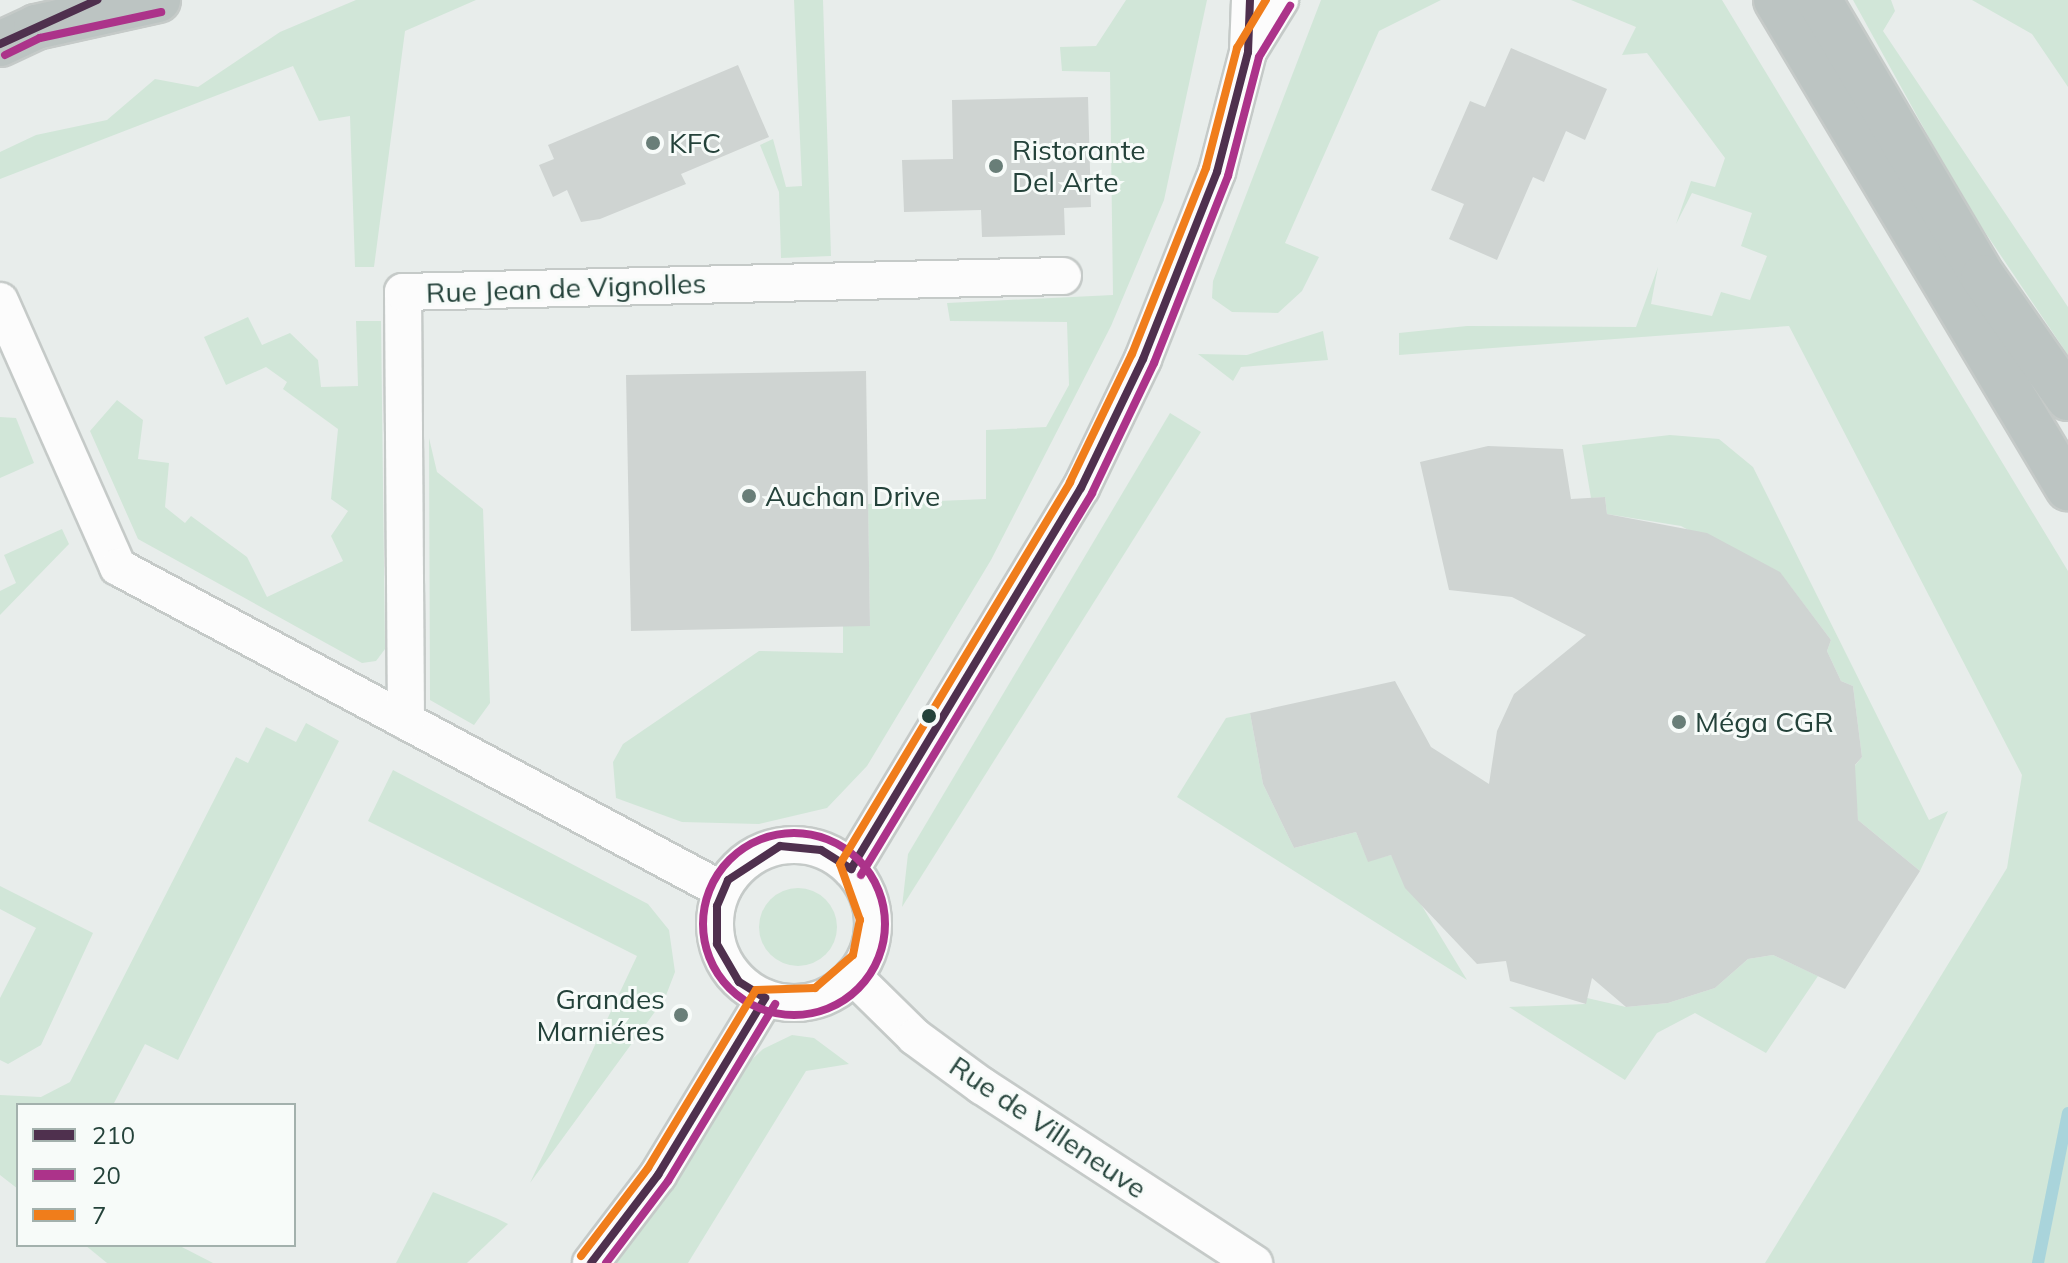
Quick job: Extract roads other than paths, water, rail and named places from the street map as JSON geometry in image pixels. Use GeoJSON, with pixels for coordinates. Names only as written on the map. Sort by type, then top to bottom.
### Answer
{"type":"FeatureCollection","features":[{"type":"Feature","properties":{"kind":"highway"},"geometry":{"type":"LineString","coordinates":[[0,44],[36,27],[158,0]]}},
{"type":"Feature","properties":{"kind":"highway"},"geometry":{"type":"LineString","coordinates":[[1776,0],[2068,488]]}},
{"type":"Feature","properties":{"kind":"highway"},"geometry":{"type":"LineString","coordinates":[[1819,0],[1983,277],[2068,398]]}},
{"type":"Feature","properties":{"kind":"street"},"geometry":{"type":"LineString","coordinates":[[851,869],[1081,488],[1143,359],[1217,172],[1248,52],[1250,0]]}},
{"type":"Feature","properties":{"kind":"street"},"geometry":{"type":"LineString","coordinates":[[1248,52],[1280,0]]}},
{"type":"Feature","properties":{"kind":"street","name":"Rue Jean de Vignolles"},"geometry":{"type":"LineString","coordinates":[[406,721],[403,292],[1063,276]]}},
{"type":"Feature","properties":{"kind":"street"},"geometry":{"type":"LineString","coordinates":[[0,301],[118,567],[722,890]]}},
{"type":"Feature","properties":{"kind":"street"},"geometry":{"type":"LineString","coordinates":[[780,846],[821,850],[851,869],[873,919],[870,946],[853,976],[818,1000],[765,998],[723,960],[715,933],[722,890],[747,861],[780,846]]}},
{"type":"Feature","properties":{"kind":"street","name":"Rue de Villeneuve"},"geometry":{"type":"LineString","coordinates":[[853,976],[915,1037],[982,1086],[1254,1263]]}},
{"type":"Feature","properties":{"kind":"street"},"geometry":{"type":"LineString","coordinates":[[591,1263],[658,1175],[765,998]]}},
{"type":"Feature","properties":{"kind":"waterway"},"geometry":{"type":"LineString","coordinates":[[2038,1263],[2068,1113]]}},
{"type":"Feature","properties":{"kind":"place","name":"KFC"},"geometry":{"type":"Point","coordinates":[653,143]}},
{"type":"Feature","properties":{"kind":"place","name":"Ristorante Del Arte"},"geometry":{"type":"Point","coordinates":[996,166]}},
{"type":"Feature","properties":{"kind":"place","name":"Auchan Drive"},"geometry":{"type":"Point","coordinates":[749,496]}},
{"type":"Feature","properties":{"kind":"place","name":"Méga CGR"},"geometry":{"type":"Point","coordinates":[1679,722]}},
{"type":"Feature","properties":{"kind":"place","name":"Grandes Marniéres"},"geometry":{"type":"Point","coordinates":[681,1015]}}]}
